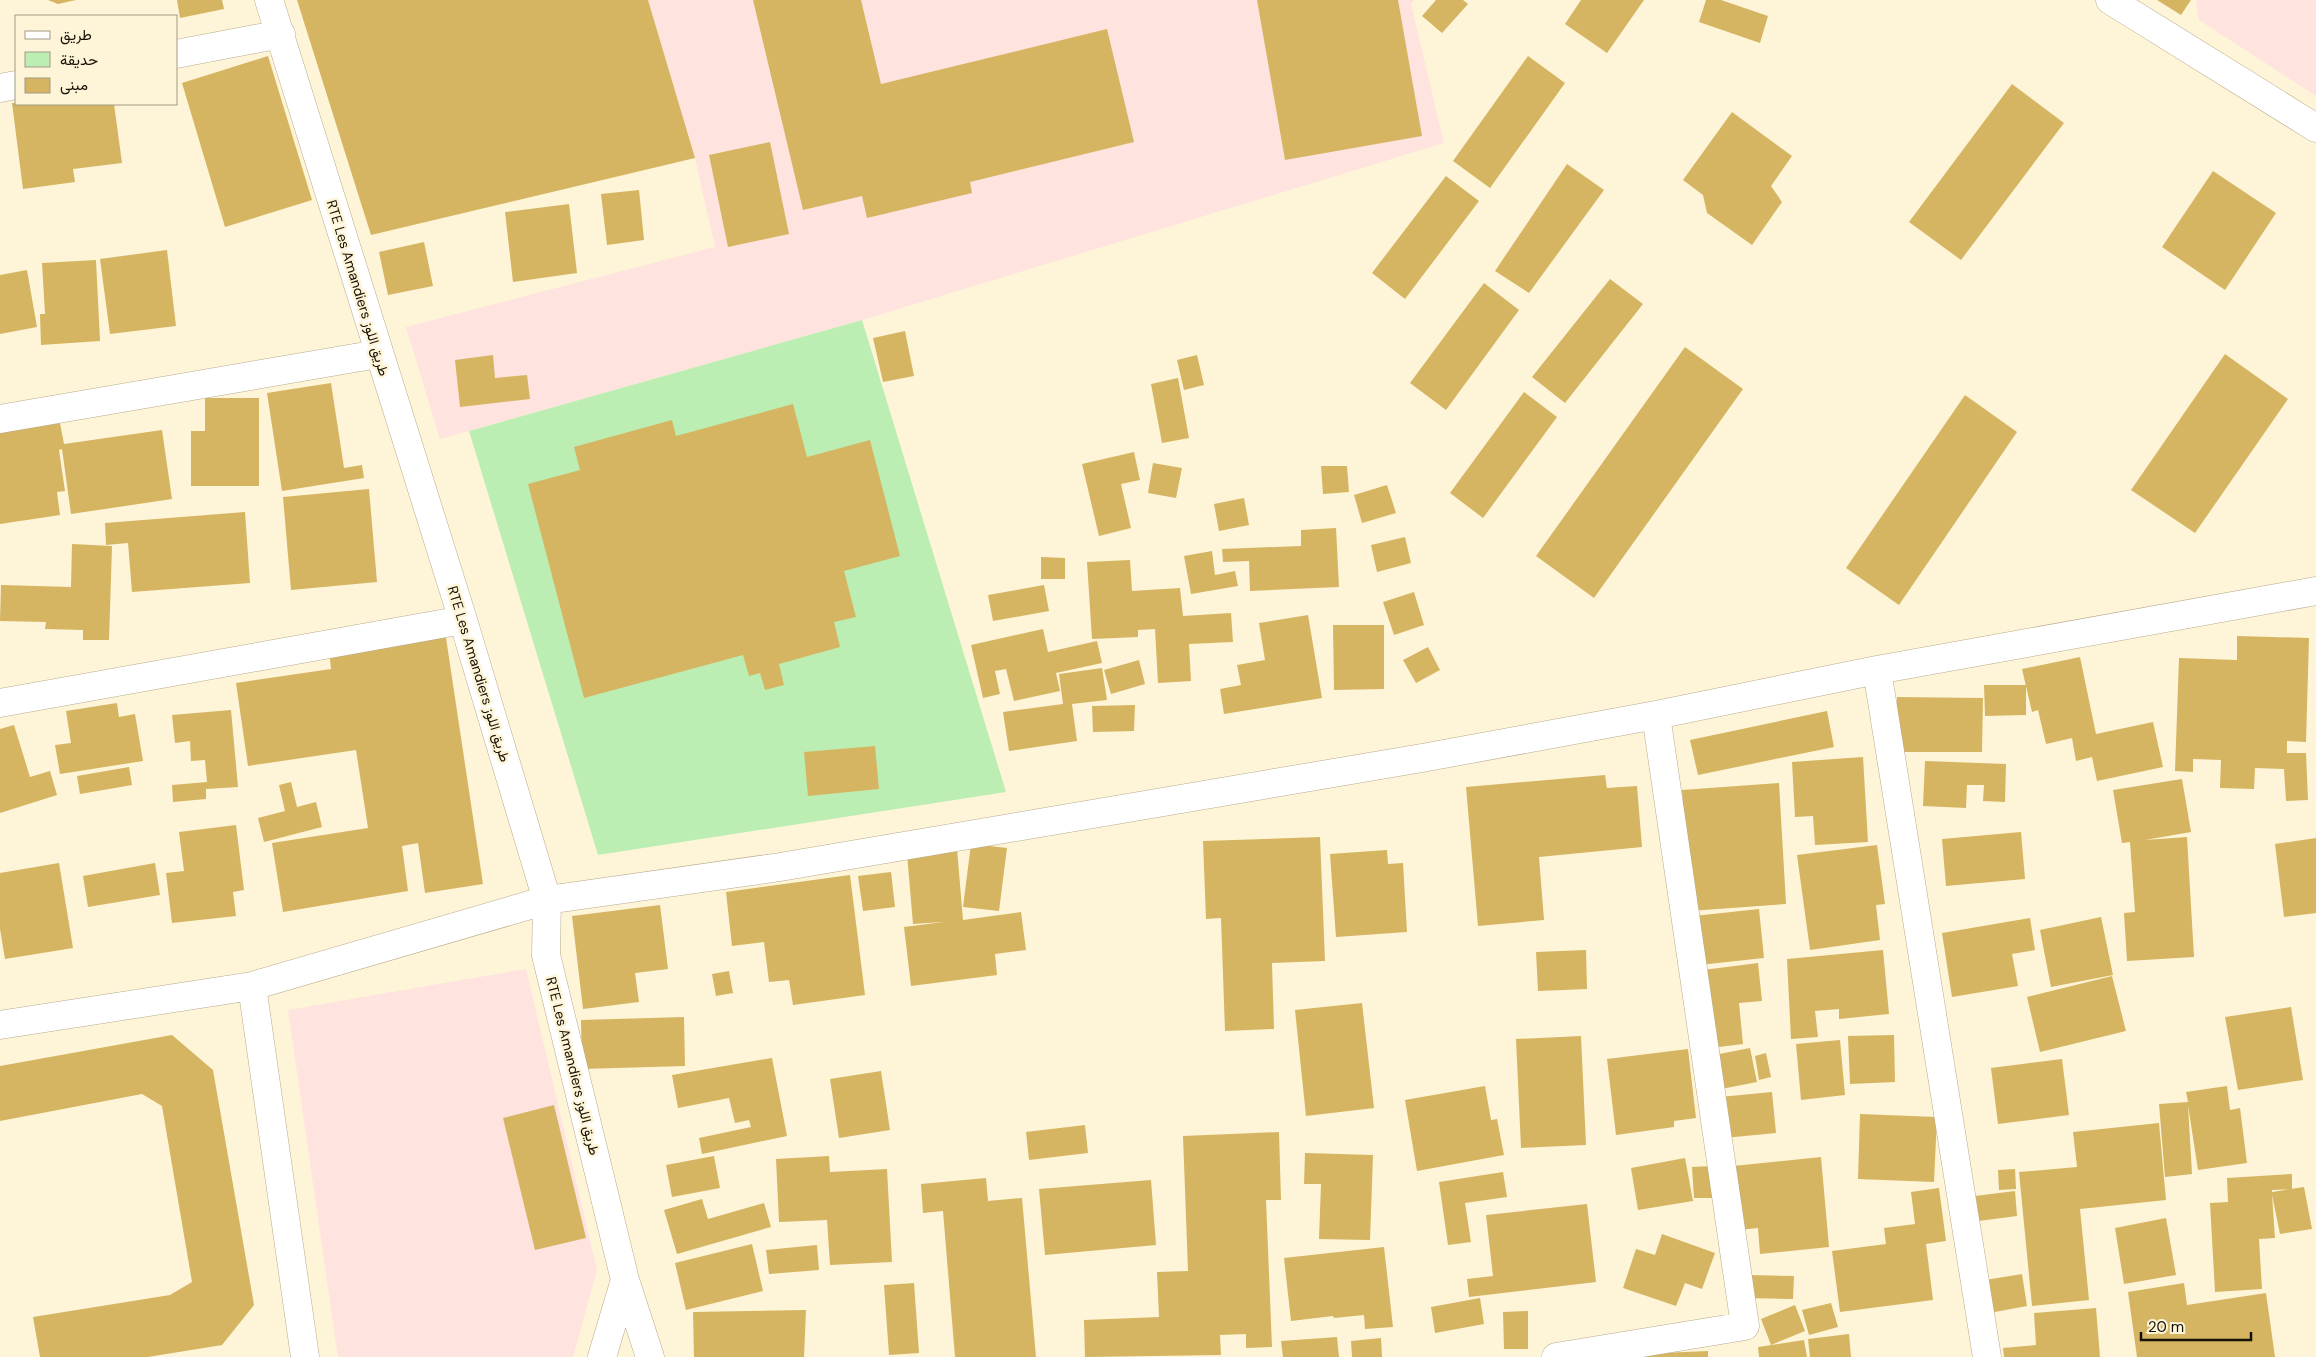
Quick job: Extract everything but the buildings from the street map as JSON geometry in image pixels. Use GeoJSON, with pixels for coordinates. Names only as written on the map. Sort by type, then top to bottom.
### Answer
{"type":"FeatureCollection","features":[{"type":"Feature","properties":{"kind":"street","name":"RTE Les Amandiers طريق اللوز"},"geometry":{"type":"LineString","coordinates":[[269,0],[378,354],[463,620],[548,900],[546,955],[625,1280],[650,1357]]}},
{"type":"Feature","properties":{"kind":"street"},"geometry":{"type":"LineString","coordinates":[[2110,0],[2316,128]]}},
{"type":"Feature","properties":{"kind":"street"},"geometry":{"type":"LineString","coordinates":[[178,54],[280,34]]}},
{"type":"Feature","properties":{"kind":"street"},"geometry":{"type":"LineString","coordinates":[[0,88],[15,85]]}},
{"type":"Feature","properties":{"kind":"street"},"geometry":{"type":"LineString","coordinates":[[0,420],[378,354]]}},
{"type":"Feature","properties":{"kind":"street"},"geometry":{"type":"LineString","coordinates":[[0,1025],[252,986],[548,900],[780,867],[1422,758],[1656,715],[1877,670],[2316,591]]}},
{"type":"Feature","properties":{"kind":"street"},"geometry":{"type":"LineString","coordinates":[[0,703],[463,620]]}},
{"type":"Feature","properties":{"kind":"street"},"geometry":{"type":"LineString","coordinates":[[1877,670],[1987,1357]]}},
{"type":"Feature","properties":{"kind":"street"},"geometry":{"type":"LineString","coordinates":[[1556,1357],[1745,1326],[1656,715]]}},
{"type":"Feature","properties":{"kind":"street"},"geometry":{"type":"LineString","coordinates":[[252,986],[305,1357]]}},
{"type":"Feature","properties":{"kind":"street"},"geometry":{"type":"LineString","coordinates":[[602,1357],[625,1280]]}},
{"type":"Feature","properties":{"kind":"shaded area"},"geometry":{"type":"Polygon","coordinates":[[[648,0],[1414,0],[1411,4],[1444,143],[862,320],[440,439],[406,327],[715,247],[695,158],[648,0]]]}},
{"type":"Feature","properties":{"kind":"shaded area"},"geometry":{"type":"Polygon","coordinates":[[[2196,0],[2316,0],[2316,96],[2199,20],[2196,0]]]}},
{"type":"Feature","properties":{"kind":"shaded area"},"geometry":{"type":"Polygon","coordinates":[[[526,969],[597,1270],[573,1357],[338,1357],[288,1010],[526,969]]]}},
{"type":"Feature","properties":{"kind":"green space"},"geometry":{"type":"Polygon","coordinates":[[[862,320],[1006,792],[598,855],[469,431],[862,320]]]}}]}
